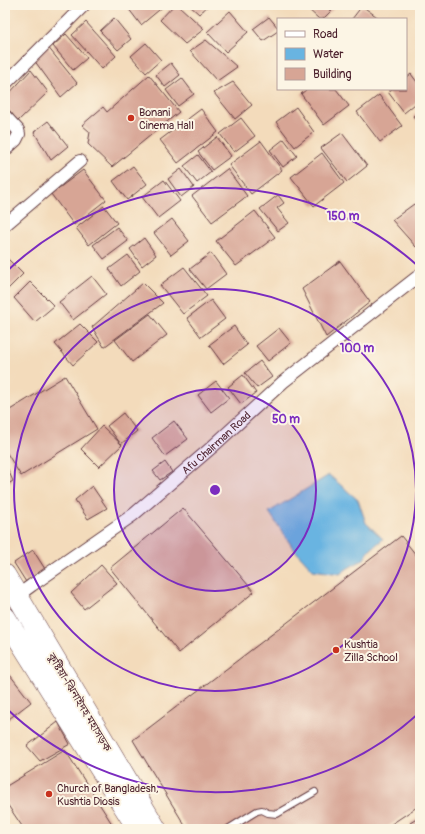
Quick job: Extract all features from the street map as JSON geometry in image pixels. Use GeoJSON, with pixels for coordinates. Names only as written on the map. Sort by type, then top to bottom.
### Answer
{"type":"FeatureCollection","features":[{"type":"Feature","properties":{"kind":"highway","name":"কুষ্টিয়া-ঝিনাইদহ মহাসড়ক"},"geometry":{"type":"LineString","coordinates":[[5,575],[11,598],[156,829]]}},
{"type":"Feature","properties":{"kind":"highway","name":"কুষ্টিয়া-ঝিনাইদহ মহাসড়ক"},"geometry":{"type":"LineString","coordinates":[[5,617],[138,829]]}},
{"type":"Feature","properties":{"kind":"street"},"geometry":{"type":"LineString","coordinates":[[5,84],[84,5]]}},
{"type":"Feature","properties":{"kind":"street"},"geometry":{"type":"LineString","coordinates":[[5,116],[18,130],[19,134],[16,140],[5,150]]}},
{"type":"Feature","properties":{"kind":"street"},"geometry":{"type":"LineString","coordinates":[[5,224],[80,160]]}},
{"type":"Feature","properties":{"kind":"street","name":"Afu Chairman Road"},"geometry":{"type":"LineString","coordinates":[[11,598],[133,515],[211,448],[283,382],[420,275]]}},
{"type":"Feature","properties":{"kind":"lane"},"geometry":{"type":"LineString","coordinates":[[228,829],[257,811],[262,810],[268,813],[277,814],[315,792]]}},
{"type":"Feature","properties":{"kind":"water"},"geometry":{"type":"Polygon","coordinates":[[[329,475],[358,500],[366,523],[383,539],[370,550],[363,560],[340,574],[313,570],[293,548],[269,512],[329,475]]]}},
{"type":"Feature","properties":{"kind":"building"},"geometry":{"type":"Polygon","coordinates":[[[133,5],[165,5],[141,25],[128,8],[133,5]]]}},
{"type":"Feature","properties":{"kind":"building"},"geometry":{"type":"Polygon","coordinates":[[[174,5],[178,5],[204,29],[185,44],[160,20],[174,5]]]}},
{"type":"Feature","properties":{"kind":"building"},"geometry":{"type":"Polygon","coordinates":[[[189,5],[209,5],[199,14],[189,5]]]}},
{"type":"Feature","properties":{"kind":"building"},"geometry":{"type":"Polygon","coordinates":[[[309,5],[337,5],[324,18],[318,18],[307,8],[309,5]]]}},
{"type":"Feature","properties":{"kind":"building"},"geometry":{"type":"Polygon","coordinates":[[[362,6],[379,18],[353,18],[362,6]]]}},
{"type":"Feature","properties":{"kind":"building"},"geometry":{"type":"Polygon","coordinates":[[[230,11],[248,32],[226,52],[207,32],[230,11]]]}},
{"type":"Feature","properties":{"kind":"building"},"geometry":{"type":"Polygon","coordinates":[[[269,17],[277,27],[277,32],[263,41],[253,29],[269,17]]]}},
{"type":"Feature","properties":{"kind":"building"},"geometry":{"type":"Polygon","coordinates":[[[114,18],[131,39],[118,50],[100,31],[114,18]]]}},
{"type":"Feature","properties":{"kind":"building"},"geometry":{"type":"Polygon","coordinates":[[[86,22],[116,56],[102,69],[72,35],[86,22]]]}},
{"type":"Feature","properties":{"kind":"building"},"geometry":{"type":"Polygon","coordinates":[[[66,34],[87,58],[73,70],[53,46],[66,34]]]}},
{"type":"Feature","properties":{"kind":"building"},"geometry":{"type":"Polygon","coordinates":[[[206,40],[237,67],[217,81],[190,51],[206,40]]]}},
{"type":"Feature","properties":{"kind":"building"},"geometry":{"type":"Polygon","coordinates":[[[146,43],[161,60],[146,73],[131,56],[146,43]]]}},
{"type":"Feature","properties":{"kind":"building"},"geometry":{"type":"Polygon","coordinates":[[[47,46],[77,83],[61,97],[34,60],[47,46]]]}},
{"type":"Feature","properties":{"kind":"building"},"geometry":{"type":"Polygon","coordinates":[[[171,63],[180,75],[165,87],[156,75],[171,63]]]}},
{"type":"Feature","properties":{"kind":"building"},"geometry":{"type":"Polygon","coordinates":[[[31,70],[48,92],[18,121],[5,105],[5,98],[31,70]]]}},
{"type":"Feature","properties":{"kind":"building"},"geometry":{"type":"Polygon","coordinates":[[[411,74],[420,86],[420,100],[404,113],[388,92],[391,90],[407,90],[407,77],[411,74]]]}},
{"type":"Feature","properties":{"kind":"building","name":"Bonani Cinema Hall"},"geometry":{"type":"Polygon","coordinates":[[[149,75],[179,112],[112,167],[88,144],[90,132],[82,125],[103,107],[107,112],[149,75]]]}},
{"type":"Feature","properties":{"kind":"building"},"geometry":{"type":"Polygon","coordinates":[[[182,78],[194,94],[178,106],[166,90],[182,78]]]}},
{"type":"Feature","properties":{"kind":"building"},"geometry":{"type":"Polygon","coordinates":[[[233,82],[252,105],[235,119],[214,93],[233,82]]]}},
{"type":"Feature","properties":{"kind":"building"},"geometry":{"type":"Polygon","coordinates":[[[306,90],[337,90],[349,106],[324,125],[301,94],[306,90]]]}},
{"type":"Feature","properties":{"kind":"building"},"geometry":{"type":"Polygon","coordinates":[[[379,95],[402,126],[380,142],[357,112],[379,95]]]}},
{"type":"Feature","properties":{"kind":"building"},"geometry":{"type":"Polygon","coordinates":[[[296,107],[314,132],[295,147],[276,122],[296,107]]]}},
{"type":"Feature","properties":{"kind":"building"},"geometry":{"type":"Polygon","coordinates":[[[201,109],[218,132],[178,163],[160,140],[201,109]]]}},
{"type":"Feature","properties":{"kind":"building"},"geometry":{"type":"Polygon","coordinates":[[[420,111],[420,126],[413,116],[420,111]]]}},
{"type":"Feature","properties":{"kind":"building"},"geometry":{"type":"Polygon","coordinates":[[[241,118],[255,136],[234,152],[220,134],[241,118]]]}},
{"type":"Feature","properties":{"kind":"building"},"geometry":{"type":"Polygon","coordinates":[[[48,121],[68,146],[51,160],[34,132],[48,121]]]}},
{"type":"Feature","properties":{"kind":"building"},"geometry":{"type":"Polygon","coordinates":[[[5,124],[13,135],[5,141],[5,124]]]}},
{"type":"Feature","properties":{"kind":"building"},"geometry":{"type":"Polygon","coordinates":[[[342,133],[367,166],[347,182],[321,148],[342,133]]]}},
{"type":"Feature","properties":{"kind":"building"},"geometry":{"type":"Polygon","coordinates":[[[217,137],[231,156],[212,170],[198,152],[217,137]]]}},
{"type":"Feature","properties":{"kind":"building"},"geometry":{"type":"Polygon","coordinates":[[[284,139],[297,156],[283,167],[270,150],[284,139]]]}},
{"type":"Feature","properties":{"kind":"building"},"geometry":{"type":"Polygon","coordinates":[[[261,141],[282,170],[251,194],[229,165],[261,141]]]}},
{"type":"Feature","properties":{"kind":"building"},"geometry":{"type":"Polygon","coordinates":[[[322,153],[344,183],[314,206],[291,177],[322,153]]]}},
{"type":"Feature","properties":{"kind":"building"},"geometry":{"type":"Polygon","coordinates":[[[198,155],[211,172],[197,183],[184,166],[198,155]]]}},
{"type":"Feature","properties":{"kind":"building"},"geometry":{"type":"Polygon","coordinates":[[[133,166],[147,184],[127,200],[113,181],[133,166]]]}},
{"type":"Feature","properties":{"kind":"building"},"geometry":{"type":"Polygon","coordinates":[[[181,169],[194,187],[181,197],[168,179],[181,169]]]}},
{"type":"Feature","properties":{"kind":"building"},"geometry":{"type":"Polygon","coordinates":[[[227,169],[247,196],[212,222],[192,196],[227,169]]]}},
{"type":"Feature","properties":{"kind":"building"},"geometry":{"type":"Polygon","coordinates":[[[83,170],[106,200],[74,225],[51,194],[83,170]]]}},
{"type":"Feature","properties":{"kind":"building"},"geometry":{"type":"Polygon","coordinates":[[[164,180],[180,201],[158,218],[142,197],[164,180]]]}},
{"type":"Feature","properties":{"kind":"building"},"geometry":{"type":"Polygon","coordinates":[[[278,195],[284,203],[277,208],[289,223],[278,231],[260,209],[278,195]]]}},
{"type":"Feature","properties":{"kind":"building"},"geometry":{"type":"Polygon","coordinates":[[[414,204],[420,209],[420,243],[416,247],[392,220],[414,204]]]}},
{"type":"Feature","properties":{"kind":"building"},"geometry":{"type":"Polygon","coordinates":[[[104,206],[117,223],[89,245],[76,228],[104,206]]]}},
{"type":"Feature","properties":{"kind":"building"},"geometry":{"type":"Polygon","coordinates":[[[255,211],[275,237],[236,266],[216,241],[255,211]]]}},
{"type":"Feature","properties":{"kind":"building"},"geometry":{"type":"Polygon","coordinates":[[[172,219],[189,241],[171,255],[154,233],[172,219]]]}},
{"type":"Feature","properties":{"kind":"building"},"geometry":{"type":"Polygon","coordinates":[[[117,227],[128,241],[104,259],[93,245],[117,227]]]}},
{"type":"Feature","properties":{"kind":"building"},"geometry":{"type":"Polygon","coordinates":[[[144,238],[156,255],[142,266],[130,249],[144,238]]]}},
{"type":"Feature","properties":{"kind":"building"},"geometry":{"type":"Polygon","coordinates":[[[211,253],[226,274],[206,289],[190,269],[211,253]]]}},
{"type":"Feature","properties":{"kind":"building"},"geometry":{"type":"Polygon","coordinates":[[[128,255],[140,271],[121,286],[109,269],[128,255]]]}},
{"type":"Feature","properties":{"kind":"building"},"geometry":{"type":"Polygon","coordinates":[[[5,256],[23,274],[5,292],[5,256]]]}},
{"type":"Feature","properties":{"kind":"building"},"geometry":{"type":"Polygon","coordinates":[[[340,261],[370,302],[326,337],[302,289],[340,261]]]}},
{"type":"Feature","properties":{"kind":"building"},"geometry":{"type":"Polygon","coordinates":[[[184,267],[207,296],[183,314],[160,285],[184,267]]]}},
{"type":"Feature","properties":{"kind":"building"},"geometry":{"type":"Polygon","coordinates":[[[92,276],[106,294],[73,320],[59,302],[92,276]]]}},
{"type":"Feature","properties":{"kind":"building"},"geometry":{"type":"Polygon","coordinates":[[[30,282],[54,306],[35,322],[14,298],[30,282]]]}},
{"type":"Feature","properties":{"kind":"building"},"geometry":{"type":"Polygon","coordinates":[[[143,283],[163,303],[104,347],[92,327],[143,283]]]}},
{"type":"Feature","properties":{"kind":"building"},"geometry":{"type":"Polygon","coordinates":[[[211,300],[225,319],[201,337],[187,318],[211,300]]]}},
{"type":"Feature","properties":{"kind":"building"},"geometry":{"type":"Polygon","coordinates":[[[150,314],[167,335],[132,362],[115,340],[150,314]]]}},
{"type":"Feature","properties":{"kind":"building"},"geometry":{"type":"Polygon","coordinates":[[[80,324],[98,342],[73,365],[55,344],[80,324]]]}},
{"type":"Feature","properties":{"kind":"building"},"geometry":{"type":"Polygon","coordinates":[[[234,326],[247,345],[223,364],[209,345],[234,326]]]}},
{"type":"Feature","properties":{"kind":"building"},"geometry":{"type":"Polygon","coordinates":[[[279,328],[291,343],[268,361],[256,346],[279,328]]]}},
{"type":"Feature","properties":{"kind":"building"},"geometry":{"type":"Polygon","coordinates":[[[260,361],[272,377],[257,388],[245,373],[260,361]]]}},
{"type":"Feature","properties":{"kind":"building"},"geometry":{"type":"Polygon","coordinates":[[[243,375],[256,393],[241,404],[228,387],[243,375]]]}},
{"type":"Feature","properties":{"kind":"building"},"geometry":{"type":"Polygon","coordinates":[[[65,376],[97,429],[21,476],[5,450],[5,413],[65,376]]]}},
{"type":"Feature","properties":{"kind":"building"},"geometry":{"type":"Polygon","coordinates":[[[216,381],[229,398],[211,412],[198,395],[216,381]]]}},
{"type":"Feature","properties":{"kind":"building"},"geometry":{"type":"Polygon","coordinates":[[[123,413],[137,431],[121,444],[107,426],[123,413]]]}},
{"type":"Feature","properties":{"kind":"building"},"geometry":{"type":"Polygon","coordinates":[[[174,421],[188,439],[165,456],[152,438],[174,421]]]}},
{"type":"Feature","properties":{"kind":"building"},"geometry":{"type":"Polygon","coordinates":[[[102,426],[122,445],[99,467],[81,449],[102,426]]]}},
{"type":"Feature","properties":{"kind":"building"},"geometry":{"type":"Polygon","coordinates":[[[165,462],[172,472],[160,480],[153,471],[165,462]]]}},
{"type":"Feature","properties":{"kind":"building"},"geometry":{"type":"Polygon","coordinates":[[[5,463],[13,481],[5,486],[5,463]]]}},
{"type":"Feature","properties":{"kind":"building"},"geometry":{"type":"Polygon","coordinates":[[[92,486],[107,508],[88,519],[75,500],[92,486]]]}},
{"type":"Feature","properties":{"kind":"building"},"geometry":{"type":"Polygon","coordinates":[[[183,508],[254,592],[179,653],[110,568],[183,508]]]}},
{"type":"Feature","properties":{"kind":"building","name":"Kushtia Zilla School"},"geometry":{"type":"Polygon","coordinates":[[[401,536],[420,560],[420,805],[384,829],[187,829],[133,740],[401,536]]]}},
{"type":"Feature","properties":{"kind":"building"},"geometry":{"type":"Polygon","coordinates":[[[33,550],[45,569],[26,582],[14,563],[33,550]]]}},
{"type":"Feature","properties":{"kind":"building"},"geometry":{"type":"Polygon","coordinates":[[[101,565],[117,583],[84,609],[71,593],[101,565]]]}},
{"type":"Feature","properties":{"kind":"building"},"geometry":{"type":"Polygon","coordinates":[[[10,675],[31,702],[5,722],[5,678],[10,675]]]}},
{"type":"Feature","properties":{"kind":"building"},"geometry":{"type":"Polygon","coordinates":[[[58,722],[70,744],[40,761],[27,746],[58,722]]]}},
{"type":"Feature","properties":{"kind":"building","name":"Church of Bangladesh, Kushtia Diosis"},"geometry":{"type":"Polygon","coordinates":[[[65,750],[114,827],[111,829],[24,829],[5,801],[5,787],[65,750]]]}},
{"type":"Feature","properties":{"kind":"building"},"geometry":{"type":"Polygon","coordinates":[[[420,817],[420,829],[414,829],[410,823],[420,817]]]}},
{"type":"Feature","properties":{"kind":"place","name":"Bonani Cinema Hall"},"geometry":{"type":"Point","coordinates":[131,118]}},
{"type":"Feature","properties":{"kind":"place","name":"Kushtia Zilla School"},"geometry":{"type":"Point","coordinates":[336,650]}},
{"type":"Feature","properties":{"kind":"place","name":"Church of Bangladesh, Kushtia Diosis"},"geometry":{"type":"Point","coordinates":[49,794]}}]}
